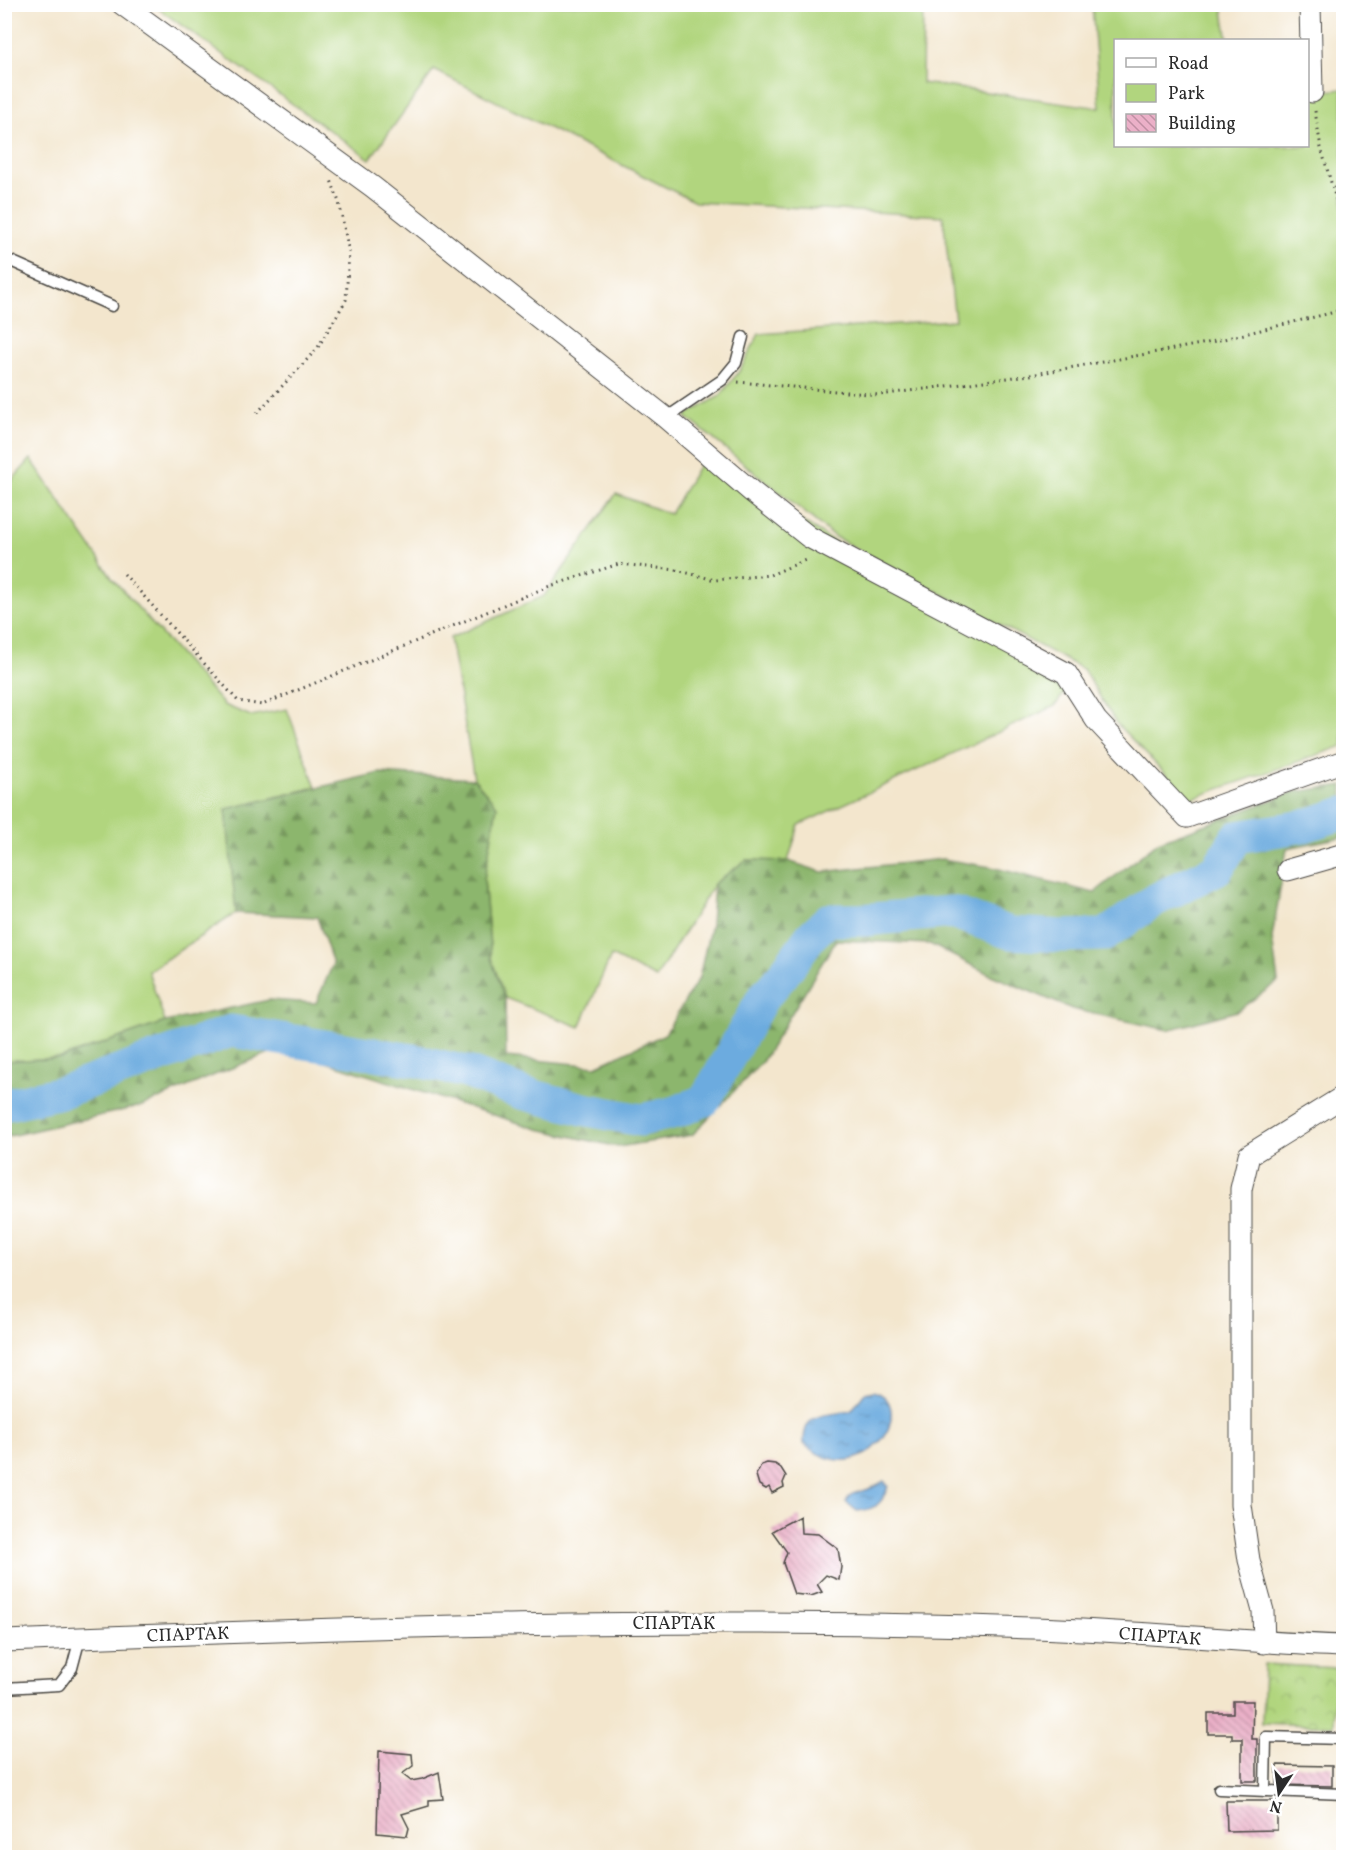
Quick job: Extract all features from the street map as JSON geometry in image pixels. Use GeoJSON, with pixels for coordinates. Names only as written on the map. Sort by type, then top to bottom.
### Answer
{"type":"FeatureCollection","features":[{"type":"Feature","properties":{"kind":"street"},"geometry":{"type":"LineString","coordinates":[[122,4],[373,187],[666,418],[809,537],[1066,673],[1096,720],[1187,818],[1344,761]]}},
{"type":"Feature","properties":{"kind":"street"},"geometry":{"type":"LineString","coordinates":[[1310,4],[1312,92]]}},
{"type":"Feature","properties":{"kind":"street"},"geometry":{"type":"LineString","coordinates":[[1288,870],[1344,854]]}},
{"type":"Feature","properties":{"kind":"street"},"geometry":{"type":"LineString","coordinates":[[1264,1643],[1263,1611],[1249,1560],[1241,1505],[1241,1189],[1249,1155],[1344,1096]]}},
{"type":"Feature","properties":{"kind":"street","name":"СПАРТАК"},"geometry":{"type":"LineString","coordinates":[[4,1641],[681,1622],[1036,1628],[1344,1646]]}},
{"type":"Feature","properties":{"kind":"lane"},"geometry":{"type":"LineString","coordinates":[[4,258],[112,306]]}},
{"type":"Feature","properties":{"kind":"lane"},"geometry":{"type":"LineString","coordinates":[[666,418],[722,380],[736,363],[743,337]]}},
{"type":"Feature","properties":{"kind":"lane"},"geometry":{"type":"LineString","coordinates":[[4,1688],[59,1685],[72,1668],[80,1638]]}},
{"type":"Feature","properties":{"kind":"lane"},"geometry":{"type":"LineString","coordinates":[[1265,1791],[1266,1737],[1344,1739]]}},
{"type":"Feature","properties":{"kind":"lane"},"geometry":{"type":"LineString","coordinates":[[1220,1789],[1344,1794]]}},
{"type":"Feature","properties":{"kind":"path"},"geometry":{"type":"LineString","coordinates":[[1312,92],[1321,148],[1344,227]]}},
{"type":"Feature","properties":{"kind":"path"},"geometry":{"type":"LineString","coordinates":[[257,413],[317,349],[346,300],[349,252],[339,202],[329,177],[325,152]]}},
{"type":"Feature","properties":{"kind":"path"},"geometry":{"type":"LineString","coordinates":[[722,380],[879,395],[1030,375],[1207,344],[1335,312],[1344,307]]}},
{"type":"Feature","properties":{"kind":"path"},"geometry":{"type":"LineString","coordinates":[[124,574],[238,701],[262,705],[547,587],[619,564],[676,570],[715,580],[770,575],[832,549]]}},
{"type":"Feature","properties":{"kind":"green space"},"geometry":{"type":"Polygon","coordinates":[[[153,5],[923,5],[922,83],[1100,108],[1092,5],[1222,5],[1228,39],[1114,39],[1114,147],[1309,147],[1309,93],[1343,89],[1343,746],[1190,799],[1116,723],[1083,669],[835,537],[685,416],[720,396],[740,370],[759,334],[955,320],[943,216],[695,202],[434,70],[370,159],[153,5]]]}},
{"type":"Feature","properties":{"kind":"green space"},"geometry":{"type":"Polygon","coordinates":[[[31,459],[112,578],[224,705],[251,716],[287,709],[316,787],[227,809],[236,913],[148,971],[165,1022],[61,1058],[5,1061],[4,489],[31,459]]]}},
{"type":"Feature","properties":{"kind":"green space"},"geometry":{"type":"Polygon","coordinates":[[[702,460],[1054,677],[1068,688],[1055,706],[799,825],[788,861],[746,860],[714,884],[656,978],[611,956],[580,1027],[505,998],[491,958],[484,879],[497,806],[474,779],[450,638],[544,596],[616,494],[670,514],[702,460]]]}},
{"type":"Feature","properties":{"kind":"green space"},"geometry":{"type":"Polygon","coordinates":[[[380,773],[474,779],[497,806],[484,879],[491,958],[505,998],[506,1057],[596,1066],[665,1034],[699,978],[711,924],[714,884],[746,860],[788,861],[822,872],[942,859],[991,867],[1094,893],[1158,842],[1294,792],[1343,785],[1343,837],[1287,848],[1272,938],[1278,982],[1237,1011],[1168,1030],[1072,1009],[991,975],[930,944],[836,940],[762,1062],[692,1135],[618,1147],[538,1129],[282,1048],[142,1106],[5,1137],[4,1061],[61,1058],[165,1022],[269,1000],[316,1003],[333,964],[317,917],[236,913],[226,809],[380,773]]]}},
{"type":"Feature","properties":{"kind":"green space"},"geometry":{"type":"Polygon","coordinates":[[[1264,1664],[1336,1668],[1334,1726],[1262,1723],[1264,1664]]]}},
{"type":"Feature","properties":{"kind":"water"},"geometry":{"type":"Polygon","coordinates":[[[873,1391],[886,1399],[891,1412],[889,1427],[880,1442],[866,1454],[848,1460],[827,1457],[804,1444],[805,1433],[812,1420],[825,1415],[851,1411],[865,1393],[873,1391]]]}},
{"type":"Feature","properties":{"kind":"water"},"geometry":{"type":"Polygon","coordinates":[[[884,1481],[888,1486],[886,1492],[881,1501],[873,1507],[857,1511],[846,1502],[852,1495],[884,1481]]]}},
{"type":"Feature","properties":{"kind":"building"},"geometry":{"type":"Polygon","coordinates":[[[767,1463],[781,1468],[786,1476],[784,1487],[772,1493],[769,1487],[766,1489],[759,1485],[756,1475],[761,1465],[767,1463]]]}},
{"type":"Feature","properties":{"kind":"building"},"geometry":{"type":"Polygon","coordinates":[[[800,1516],[801,1533],[818,1534],[838,1549],[841,1567],[839,1580],[826,1575],[817,1584],[822,1592],[811,1596],[794,1594],[783,1563],[787,1552],[772,1531],[800,1516]]]}},
{"type":"Feature","properties":{"kind":"building"},"geometry":{"type":"Polygon","coordinates":[[[1233,1701],[1253,1701],[1252,1739],[1257,1739],[1257,1781],[1242,1781],[1242,1739],[1232,1739],[1232,1734],[1208,1734],[1208,1713],[1233,1713],[1233,1701]]]}},
{"type":"Feature","properties":{"kind":"building"},"geometry":{"type":"Polygon","coordinates":[[[379,1751],[412,1754],[413,1766],[402,1774],[411,1781],[439,1772],[443,1799],[429,1800],[429,1806],[402,1814],[409,1828],[407,1836],[377,1833],[379,1751]]]}},
{"type":"Feature","properties":{"kind":"building"},"geometry":{"type":"Polygon","coordinates":[[[1277,1765],[1332,1766],[1332,1786],[1277,1785],[1277,1765]]]}},
{"type":"Feature","properties":{"kind":"building"},"geometry":{"type":"Polygon","coordinates":[[[1226,1801],[1277,1801],[1277,1830],[1227,1831],[1226,1801]]]}},
{"type":"Feature","properties":{"kind":"waterway"},"geometry":{"type":"LineString","coordinates":[[4,1105],[62,1092],[231,1031],[413,1060],[467,1072],[522,1093],[583,1109],[641,1120],[676,1112],[705,1100],[762,999],[811,936],[828,920],[863,920],[952,912],[1010,933],[1061,936],[1105,935],[1155,900],[1217,869],[1237,837],[1304,826],[1344,813]]}}]}
